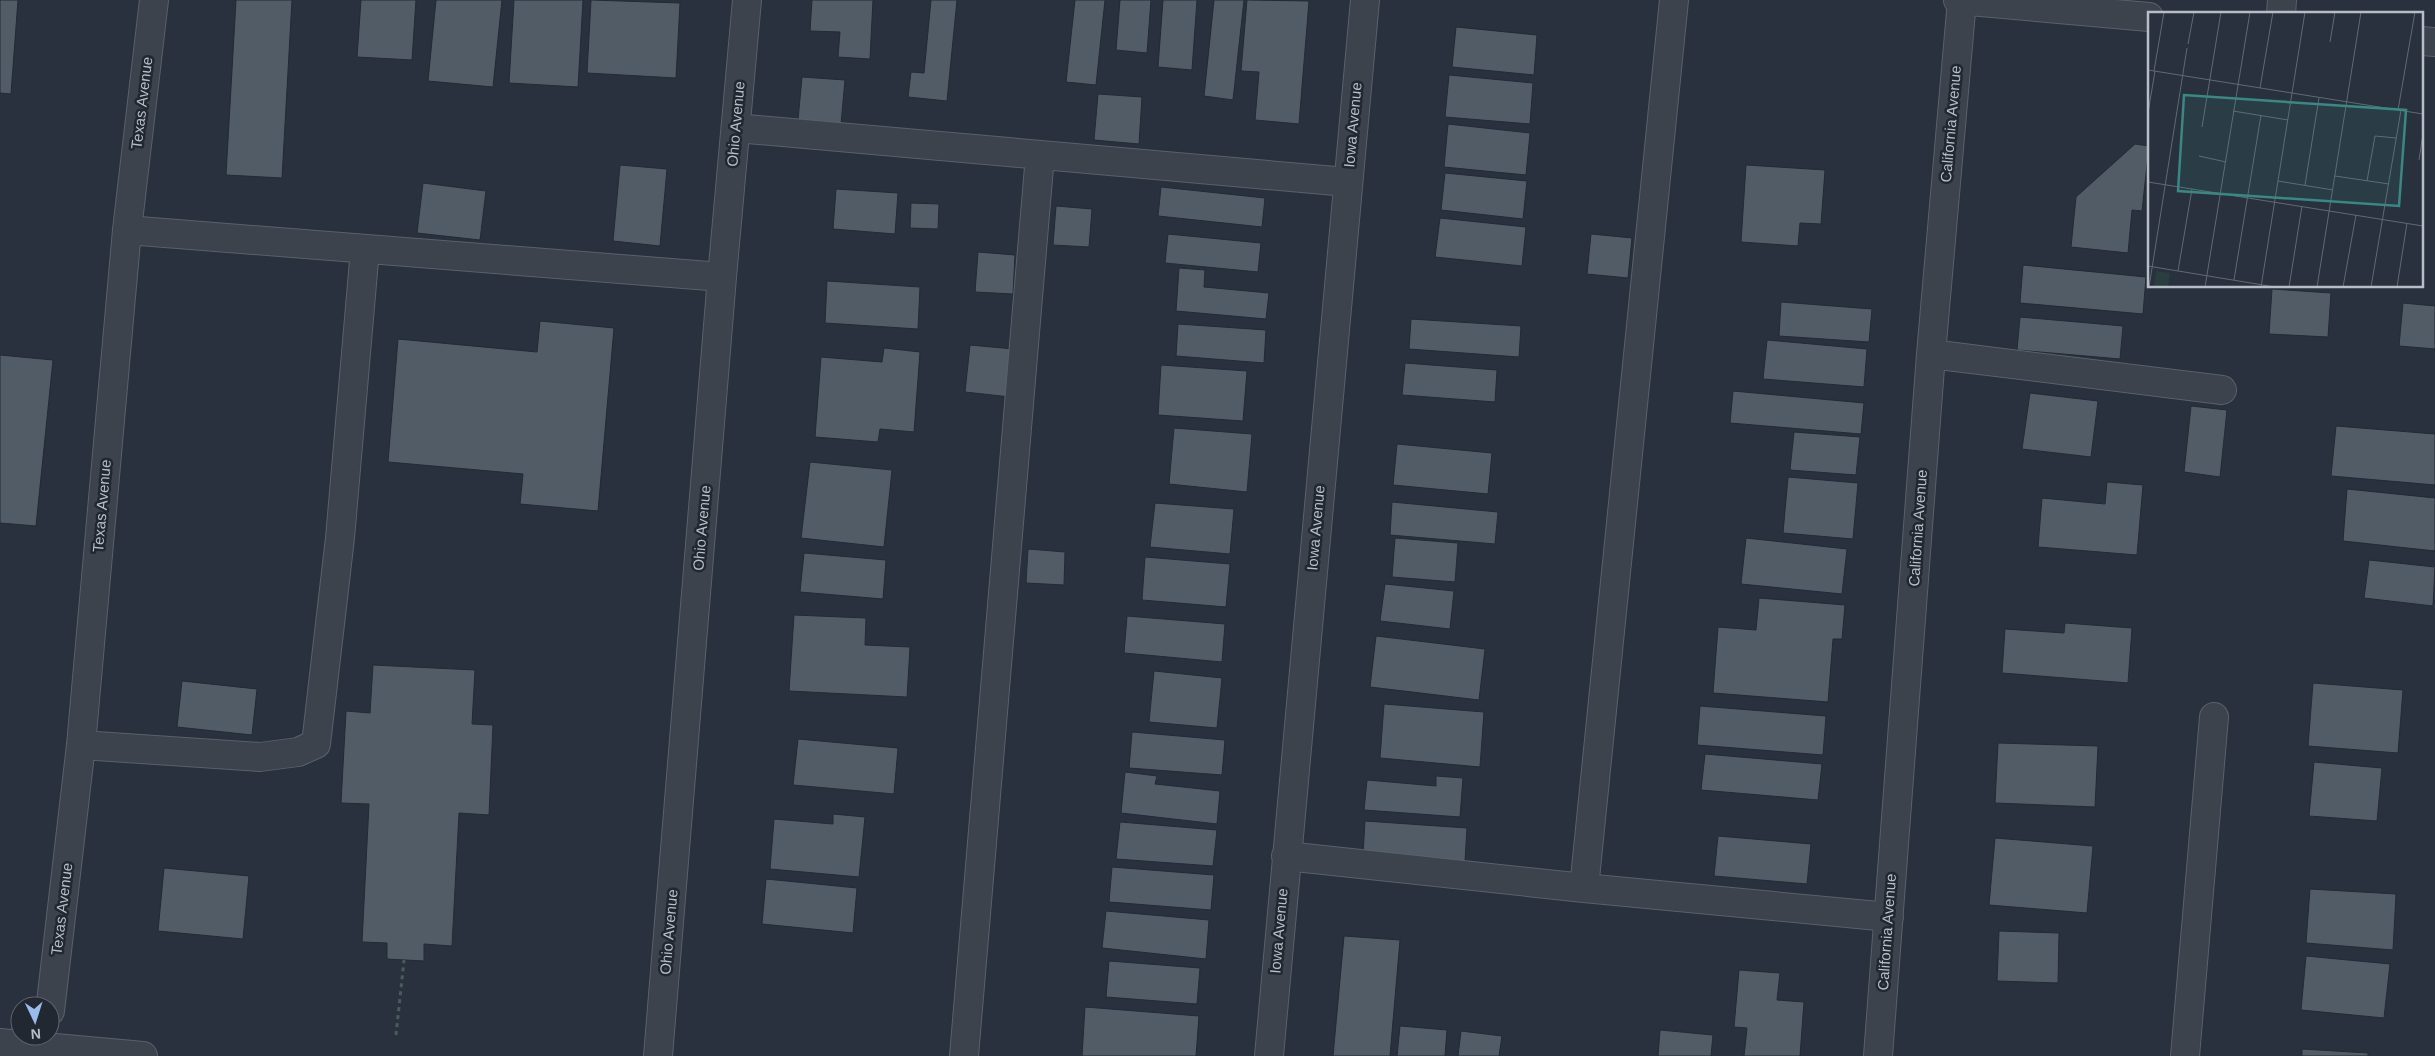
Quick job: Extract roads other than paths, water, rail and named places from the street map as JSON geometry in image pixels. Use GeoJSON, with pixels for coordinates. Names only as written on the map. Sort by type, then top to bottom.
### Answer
{"type":"FeatureCollection","features":[{"type":"Feature","properties":{"kind":"street","name":"Texas Avenue"},"geometry":{"type":"LineString","coordinates":[[52,996],[80,745],[127,230],[154,0]]}},
{"type":"Feature","properties":{"kind":"street","name":"Ohio Avenue"},"geometry":{"type":"LineString","coordinates":[[658,1056],[722,277],[747,0]]}},
{"type":"Feature","properties":{"kind":"street","name":"Iowa Avenue"},"geometry":{"type":"LineString","coordinates":[[1269,1056],[1365,0]]}},
{"type":"Feature","properties":{"kind":"street"},"geometry":{"type":"LineString","coordinates":[[1584,888],[1674,0]]}},
{"type":"Feature","properties":{"kind":"street"},"geometry":{"type":"LineString","coordinates":[[1958,0],[2148,17]]}},
{"type":"Feature","properties":{"kind":"street","name":"California Avenue"},"geometry":{"type":"LineString","coordinates":[[1878,1056],[1931,354],[1962,0]]}},
{"type":"Feature","properties":{"kind":"street"},"geometry":{"type":"LineString","coordinates":[[2422,41],[2435,42]]}},
{"type":"Feature","properties":{"kind":"street"},"geometry":{"type":"LineString","coordinates":[[736,128],[1348,182]]}},
{"type":"Feature","properties":{"kind":"street"},"geometry":{"type":"LineString","coordinates":[[964,1056],[1040,155]]}},
{"type":"Feature","properties":{"kind":"street"},"geometry":{"type":"LineString","coordinates":[[127,230],[722,277]]}},
{"type":"Feature","properties":{"kind":"street"},"geometry":{"type":"LineString","coordinates":[[80,745],[260,758],[298,752],[316,744],[340,538],[365,249]]}},
{"type":"Feature","properties":{"kind":"street"},"geometry":{"type":"LineString","coordinates":[[1931,354],[2222,390]]}},
{"type":"Feature","properties":{"kind":"street"},"geometry":{"type":"LineString","coordinates":[[2185,1056],[2214,717]]}},
{"type":"Feature","properties":{"kind":"street"},"geometry":{"type":"LineString","coordinates":[[1286,856],[1584,888],[1889,917]]}},
{"type":"Feature","properties":{"kind":"street"},"geometry":{"type":"LineString","coordinates":[[59,1046],[82,1053],[143,1056]]}}]}
